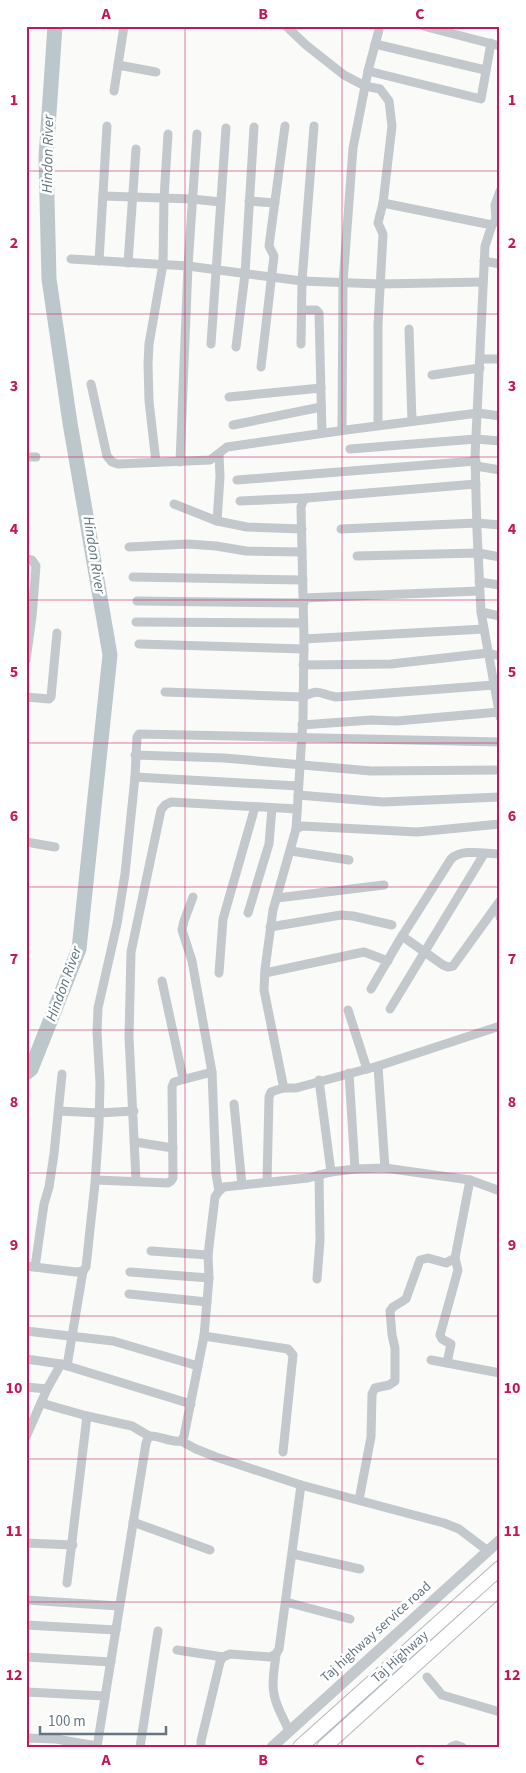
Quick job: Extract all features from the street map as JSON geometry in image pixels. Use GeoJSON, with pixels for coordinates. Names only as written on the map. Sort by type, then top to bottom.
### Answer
{"type":"FeatureCollection","features":[{"type":"Feature","properties":{"kind":"main road","name":"Taj Highway"},"geometry":{"type":"LineString","coordinates":[[300,1747],[500,1568]]}},
{"type":"Feature","properties":{"kind":"main road"},"geometry":{"type":"LineString","coordinates":[[324,1747],[500,1588]]}},
{"type":"Feature","properties":{"kind":"street"},"geometry":{"type":"LineString","coordinates":[[114,91],[124,26]]}},
{"type":"Feature","properties":{"kind":"street"},"geometry":{"type":"LineString","coordinates":[[286,26],[306,45],[344,75],[365,86],[380,89],[387,97],[390,106],[392,126],[383,203],[378,223],[383,234],[378,325],[378,426]]}},
{"type":"Feature","properties":{"kind":"street"},"geometry":{"type":"LineString","coordinates":[[342,430],[343,283],[353,148],[368,72],[380,26]]}},
{"type":"Feature","properties":{"kind":"street"},"geometry":{"type":"LineString","coordinates":[[368,72],[481,99],[485,70],[495,44],[423,26]]}},
{"type":"Feature","properties":{"kind":"street"},"geometry":{"type":"LineString","coordinates":[[375,44],[485,70]]}},
{"type":"Feature","properties":{"kind":"street"},"geometry":{"type":"LineString","coordinates":[[118,65],[156,72]]}},
{"type":"Feature","properties":{"kind":"street"},"geometry":{"type":"LineString","coordinates":[[99,261],[107,126]]}},
{"type":"Feature","properties":{"kind":"street"},"geometry":{"type":"LineString","coordinates":[[261,367],[273,278],[274,256],[269,246],[284,126]]}},
{"type":"Feature","properties":{"kind":"street"},"geometry":{"type":"LineString","coordinates":[[301,344],[302,281],[314,126]]}},
{"type":"Feature","properties":{"kind":"street"},"geometry":{"type":"LineString","coordinates":[[236,347],[245,274],[254,127]]}},
{"type":"Feature","properties":{"kind":"street"},"geometry":{"type":"LineString","coordinates":[[211,344],[226,128]]}},
{"type":"Feature","properties":{"kind":"street"},"geometry":{"type":"LineString","coordinates":[[156,462],[149,401],[148,364],[149,344],[163,264],[164,198],[168,134]]}},
{"type":"Feature","properties":{"kind":"street"},"geometry":{"type":"LineString","coordinates":[[180,462],[188,266],[197,134]]}},
{"type":"Feature","properties":{"kind":"street"},"geometry":{"type":"LineString","coordinates":[[128,263],[136,149]]}},
{"type":"Feature","properties":{"kind":"street"},"geometry":{"type":"LineString","coordinates":[[302,725],[371,720],[397,722],[499,714],[494,685],[495,671],[488,653],[481,612],[476,439],[485,246],[496,221],[495,205],[500,191]]}},
{"type":"Feature","properties":{"kind":"street"},"geometry":{"type":"LineString","coordinates":[[103,196],[192,198],[220,202]]}},
{"type":"Feature","properties":{"kind":"street"},"geometry":{"type":"LineString","coordinates":[[249,201],[275,203]]}},
{"type":"Feature","properties":{"kind":"street"},"geometry":{"type":"LineString","coordinates":[[383,203],[496,221]]}},
{"type":"Feature","properties":{"kind":"street"},"geometry":{"type":"LineString","coordinates":[[71,259],[188,266],[302,281],[380,284],[483,282]]}},
{"type":"Feature","properties":{"kind":"street"},"geometry":{"type":"LineString","coordinates":[[484,261],[500,264]]}},
{"type":"Feature","properties":{"kind":"street"},"geometry":{"type":"LineString","coordinates":[[302,310],[316,310],[319,313],[322,433]]}},
{"type":"Feature","properties":{"kind":"street"},"geometry":{"type":"LineString","coordinates":[[409,329],[412,421]]}},
{"type":"Feature","properties":{"kind":"street"},"geometry":{"type":"LineString","coordinates":[[432,374],[500,359]]}},
{"type":"Feature","properties":{"kind":"street"},"geometry":{"type":"LineString","coordinates":[[91,384],[108,456],[112,462],[118,464],[210,460],[227,447],[478,413],[500,416]]}},
{"type":"Feature","properties":{"kind":"street"},"geometry":{"type":"LineString","coordinates":[[229,398],[321,388]]}},
{"type":"Feature","properties":{"kind":"street"},"geometry":{"type":"LineString","coordinates":[[233,425],[321,407]]}},
{"type":"Feature","properties":{"kind":"street"},"geometry":{"type":"LineString","coordinates":[[350,449],[476,439],[500,441]]}},
{"type":"Feature","properties":{"kind":"street"},"geometry":{"type":"LineString","coordinates":[[217,522],[220,478],[219,454]]}},
{"type":"Feature","properties":{"kind":"street"},"geometry":{"type":"LineString","coordinates":[[237,480],[476,464],[500,470]]}},
{"type":"Feature","properties":{"kind":"street"},"geometry":{"type":"LineString","coordinates":[[240,500],[307,498],[476,484]]}},
{"type":"Feature","properties":{"kind":"street"},"geometry":{"type":"LineString","coordinates":[[283,1088],[264,990],[270,927],[296,829],[302,738],[304,650],[301,507],[303,501],[307,498]]}},
{"type":"Feature","properties":{"kind":"street"},"geometry":{"type":"LineString","coordinates":[[174,504],[217,522],[247,527],[302,529]]}},
{"type":"Feature","properties":{"kind":"street"},"geometry":{"type":"LineString","coordinates":[[341,529],[477,523],[500,525]]}},
{"type":"Feature","properties":{"kind":"street"},"geometry":{"type":"LineString","coordinates":[[129,547],[188,544],[246,551],[302,552]]}},
{"type":"Feature","properties":{"kind":"street"},"geometry":{"type":"LineString","coordinates":[[357,556],[478,553],[500,557]]}},
{"type":"Feature","properties":{"kind":"street"},"geometry":{"type":"LineString","coordinates":[[26,559],[32,560],[36,566],[26,660]]}},
{"type":"Feature","properties":{"kind":"street"},"geometry":{"type":"LineString","coordinates":[[133,577],[303,580]]}},
{"type":"Feature","properties":{"kind":"street"},"geometry":{"type":"LineString","coordinates":[[137,601],[304,600],[500,586]]}},
{"type":"Feature","properties":{"kind":"street"},"geometry":{"type":"LineString","coordinates":[[481,612],[500,616]]}},
{"type":"Feature","properties":{"kind":"street"},"geometry":{"type":"LineString","coordinates":[[136,622],[303,623]]}},
{"type":"Feature","properties":{"kind":"street"},"geometry":{"type":"LineString","coordinates":[[304,639],[484,629]]}},
{"type":"Feature","properties":{"kind":"street"},"geometry":{"type":"LineString","coordinates":[[26,697],[48,699],[51,697],[57,633]]}},
{"type":"Feature","properties":{"kind":"street"},"geometry":{"type":"LineString","coordinates":[[139,644],[304,650]]}},
{"type":"Feature","properties":{"kind":"street"},"geometry":{"type":"LineString","coordinates":[[303,665],[391,664],[488,653],[500,656]]}},
{"type":"Feature","properties":{"kind":"street"},"geometry":{"type":"LineString","coordinates":[[165,692],[303,697],[319,691],[336,697],[494,685]]}},
{"type":"Feature","properties":{"kind":"street"},"geometry":{"type":"LineString","coordinates":[[26,1436],[31,1416],[41,1403],[46,1389],[64,1365],[72,1337],[83,1271],[86,1266],[96,1180],[100,1083],[97,1032],[98,1008],[125,874],[138,734],[500,742]]}},
{"type":"Feature","properties":{"kind":"street"},"geometry":{"type":"LineString","coordinates":[[135,755],[224,758],[371,771],[500,770]]}},
{"type":"Feature","properties":{"kind":"street"},"geometry":{"type":"LineString","coordinates":[[135,777],[298,790],[365,802],[500,797]]}},
{"type":"Feature","properties":{"kind":"street"},"geometry":{"type":"LineString","coordinates":[[136,1180],[130,1037],[131,952],[161,810],[171,802],[297,809]]}},
{"type":"Feature","properties":{"kind":"street"},"geometry":{"type":"LineString","coordinates":[[219,973],[223,919],[255,807]]}},
{"type":"Feature","properties":{"kind":"street"},"geometry":{"type":"LineString","coordinates":[[248,913],[270,844],[272,808]]}},
{"type":"Feature","properties":{"kind":"street"},"geometry":{"type":"LineString","coordinates":[[296,829],[302,826],[417,832],[500,824]]}},
{"type":"Feature","properties":{"kind":"street"},"geometry":{"type":"LineString","coordinates":[[26,842],[55,848]]}},
{"type":"Feature","properties":{"kind":"street"},"geometry":{"type":"LineString","coordinates":[[291,851],[349,860]]}},
{"type":"Feature","properties":{"kind":"street"},"geometry":{"type":"LineString","coordinates":[[371,989],[451,859],[456,854],[500,854]]}},
{"type":"Feature","properties":{"kind":"street"},"geometry":{"type":"LineString","coordinates":[[390,1009],[484,854]]}},
{"type":"Feature","properties":{"kind":"street"},"geometry":{"type":"LineString","coordinates":[[277,898],[384,885]]}},
{"type":"Feature","properties":{"kind":"street"},"geometry":{"type":"LineString","coordinates":[[181,1441],[184,1436],[204,1336],[209,1278],[208,1255],[215,1197],[218,1190],[212,1072],[192,961],[182,930],[193,897]]}},
{"type":"Feature","properties":{"kind":"street"},"geometry":{"type":"LineString","coordinates":[[402,936],[443,965],[453,966],[499,902]]}},
{"type":"Feature","properties":{"kind":"street"},"geometry":{"type":"LineString","coordinates":[[499,902],[500,917]]}},
{"type":"Feature","properties":{"kind":"street"},"geometry":{"type":"LineString","coordinates":[[270,927],[341,915],[392,925]]}},
{"type":"Feature","properties":{"kind":"street"},"geometry":{"type":"LineString","coordinates":[[265,973],[364,952],[388,961]]}},
{"type":"Feature","properties":{"kind":"street"},"geometry":{"type":"LineString","coordinates":[[162,981],[183,1078]]}},
{"type":"Feature","properties":{"kind":"street"},"geometry":{"type":"LineString","coordinates":[[348,1010],[367,1068]]}},
{"type":"Feature","properties":{"kind":"street"},"geometry":{"type":"LineString","coordinates":[[267,1182],[269,1097],[271,1092],[283,1088],[296,1088],[319,1080],[378,1066],[500,1026]]}},
{"type":"Feature","properties":{"kind":"street"},"geometry":{"type":"LineString","coordinates":[[378,1066],[384,1168]]}},
{"type":"Feature","properties":{"kind":"street"},"geometry":{"type":"LineString","coordinates":[[96,1180],[136,1180],[168,1183],[171,1181],[173,1178],[172,1087],[174,1082],[183,1078],[212,1072]]}},
{"type":"Feature","properties":{"kind":"street"},"geometry":{"type":"LineString","coordinates":[[349,1073],[355,1169]]}},
{"type":"Feature","properties":{"kind":"street"},"geometry":{"type":"LineString","coordinates":[[62,1074],[49,1187],[31,1266],[76,1272],[83,1271]]}},
{"type":"Feature","properties":{"kind":"street"},"geometry":{"type":"LineString","coordinates":[[319,1080],[331,1172]]}},
{"type":"Feature","properties":{"kind":"street"},"geometry":{"type":"LineString","coordinates":[[234,1104],[242,1185]]}},
{"type":"Feature","properties":{"kind":"street"},"geometry":{"type":"LineString","coordinates":[[59,1111],[99,1113],[134,1111]]}},
{"type":"Feature","properties":{"kind":"street"},"geometry":{"type":"LineString","coordinates":[[134,1142],[173,1148]]}},
{"type":"Feature","properties":{"kind":"street"},"geometry":{"type":"LineString","coordinates":[[218,1190],[224,1187],[308,1178],[331,1172],[384,1168],[470,1180],[500,1191]]}},
{"type":"Feature","properties":{"kind":"street"},"geometry":{"type":"LineString","coordinates":[[317,1279],[320,1240],[318,1175]]}},
{"type":"Feature","properties":{"kind":"street"},"geometry":{"type":"LineString","coordinates":[[447,1363],[451,1346],[440,1335],[458,1270],[455,1258],[470,1180]]}},
{"type":"Feature","properties":{"kind":"street"},"geometry":{"type":"LineString","coordinates":[[151,1251],[208,1255]]}},
{"type":"Feature","properties":{"kind":"street"},"geometry":{"type":"LineString","coordinates":[[360,1500],[371,1437],[372,1394],[375,1388],[389,1385],[395,1381],[395,1348],[390,1310],[406,1299],[420,1260],[428,1258],[446,1263],[455,1258]]}},
{"type":"Feature","properties":{"kind":"street"},"geometry":{"type":"LineString","coordinates":[[130,1272],[209,1278]]}},
{"type":"Feature","properties":{"kind":"street"},"geometry":{"type":"LineString","coordinates":[[129,1294],[207,1302]]}},
{"type":"Feature","properties":{"kind":"street"},"geometry":{"type":"LineString","coordinates":[[26,1331],[113,1341],[198,1366]]}},
{"type":"Feature","properties":{"kind":"street"},"geometry":{"type":"LineString","coordinates":[[204,1336],[288,1349],[292,1352],[294,1355],[283,1452]]}},
{"type":"Feature","properties":{"kind":"street"},"geometry":{"type":"LineString","coordinates":[[26,1359],[64,1365],[191,1404]]}},
{"type":"Feature","properties":{"kind":"street"},"geometry":{"type":"LineString","coordinates":[[430,1360],[500,1373]]}},
{"type":"Feature","properties":{"kind":"street"},"geometry":{"type":"LineString","coordinates":[[26,1387],[46,1389]]}},
{"type":"Feature","properties":{"kind":"street"},"geometry":{"type":"LineString","coordinates":[[41,1403],[132,1426],[149,1436],[175,1442],[181,1441],[216,1457],[301,1485],[444,1523],[459,1529],[488,1551]]}},
{"type":"Feature","properties":{"kind":"street"},"geometry":{"type":"LineString","coordinates":[[67,1583],[87,1416]]}},
{"type":"Feature","properties":{"kind":"street"},"geometry":{"type":"LineString","coordinates":[[26,1738],[56,1739],[97,1746],[146,1443],[149,1436]]}},
{"type":"Feature","properties":{"kind":"street"},"geometry":{"type":"LineString","coordinates":[[290,1730],[278,1707],[274,1694],[276,1654],[279,1649],[286,1602],[301,1485]]}},
{"type":"Feature","properties":{"kind":"street"},"geometry":{"type":"LineString","coordinates":[[133,1522],[210,1550]]}},
{"type":"Feature","properties":{"kind":"street","name":"Taj highway service road"},"geometry":{"type":"LineString","coordinates":[[272,1747],[500,1540]]}},
{"type":"Feature","properties":{"kind":"street"},"geometry":{"type":"LineString","coordinates":[[26,1543],[73,1545]]}},
{"type":"Feature","properties":{"kind":"street"},"geometry":{"type":"LineString","coordinates":[[292,1554],[360,1569]]}},
{"type":"Feature","properties":{"kind":"street"},"geometry":{"type":"LineString","coordinates":[[26,1600],[120,1606]]}},
{"type":"Feature","properties":{"kind":"street"},"geometry":{"type":"LineString","coordinates":[[286,1602],[350,1619]]}},
{"type":"Feature","properties":{"kind":"street"},"geometry":{"type":"LineString","coordinates":[[26,1625],[116,1630]]}},
{"type":"Feature","properties":{"kind":"street"},"geometry":{"type":"LineString","coordinates":[[140,1747],[158,1631]]}},
{"type":"Feature","properties":{"kind":"street"},"geometry":{"type":"LineString","coordinates":[[177,1650],[223,1657],[230,1654],[264,1658],[276,1654]]}},
{"type":"Feature","properties":{"kind":"street"},"geometry":{"type":"LineString","coordinates":[[26,1657],[111,1662]]}},
{"type":"Feature","properties":{"kind":"street"},"geometry":{"type":"LineString","coordinates":[[201,1747],[220,1662],[223,1657]]}},
{"type":"Feature","properties":{"kind":"street"},"geometry":{"type":"LineString","coordinates":[[427,1677],[442,1695],[500,1712]]}},
{"type":"Feature","properties":{"kind":"street"},"geometry":{"type":"LineString","coordinates":[[26,1692],[105,1696]]}},
{"type":"Feature","properties":{"kind":"street"},"geometry":{"type":"LineString","coordinates":[[451,1747],[456,1745],[462,1747]]}},
{"type":"Feature","properties":{"kind":"waterway","name":"Hindon River"},"geometry":{"type":"LineString","coordinates":[[26,1073],[31,1069],[79,949],[110,655],[70,423],[49,279],[46,157],[55,26]]}}]}
